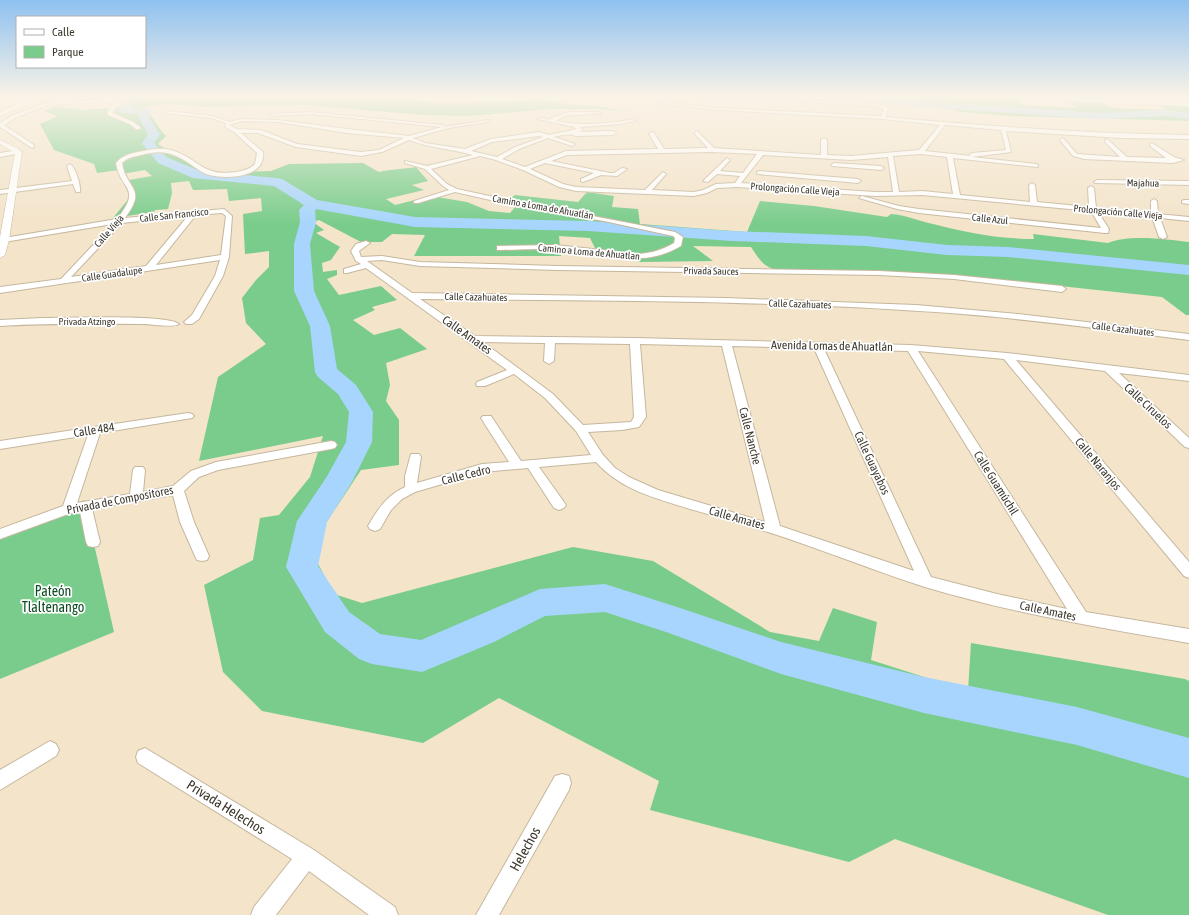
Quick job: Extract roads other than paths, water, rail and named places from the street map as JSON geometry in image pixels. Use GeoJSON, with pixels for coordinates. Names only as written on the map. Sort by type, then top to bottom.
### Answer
{"type":"FeatureCollection","features":[{"type":"Feature","properties":{"kind":"street"},"geometry":{"type":"LineString","coordinates":[[23,140],[32,146]]}},
{"type":"Feature","properties":{"kind":"street","name":"Calle Vieja"},"geometry":{"type":"LineString","coordinates":[[64,280],[120,221],[133,198],[133,192],[119,169],[119,162],[125,158],[145,152],[169,150],[177,153],[209,173],[233,174],[251,170],[257,166],[260,159],[260,152],[246,140]]}},
{"type":"Feature","properties":{"kind":"street"},"geometry":{"type":"LineString","coordinates":[[282,140],[296,145],[352,153],[380,151],[405,140]]}},
{"type":"Feature","properties":{"kind":"street","name":"Prolongación Calle Vieja"},"geometry":{"type":"LineString","coordinates":[[416,140],[424,144],[481,154],[525,169],[561,186],[576,189],[698,194],[716,186],[737,185],[852,193],[922,192],[1189,219]]}},
{"type":"Feature","properties":{"kind":"street"},"geometry":{"type":"LineString","coordinates":[[465,151],[491,141],[500,140]]}},
{"type":"Feature","properties":{"kind":"street"},"geometry":{"type":"LineString","coordinates":[[498,160],[509,151],[540,140]]}},
{"type":"Feature","properties":{"kind":"street"},"geometry":{"type":"LineString","coordinates":[[558,140],[572,144]]}},
{"type":"Feature","properties":{"kind":"street"},"geometry":{"type":"LineString","coordinates":[[655,140],[662,151]]}},
{"type":"Feature","properties":{"kind":"street"},"geometry":{"type":"LineString","coordinates":[[703,140],[712,150]]}},
{"type":"Feature","properties":{"kind":"street"},"geometry":{"type":"LineString","coordinates":[[824,140],[824,156]]}},
{"type":"Feature","properties":{"kind":"street"},"geometry":{"type":"LineString","coordinates":[[921,152],[931,140]]}},
{"type":"Feature","properties":{"kind":"street"},"geometry":{"type":"LineString","coordinates":[[967,158],[970,155],[1009,151],[1005,140]]}},
{"type":"Feature","properties":{"kind":"street"},"geometry":{"type":"LineString","coordinates":[[1063,140],[1078,156],[1090,158],[1171,159],[1188,164]]}},
{"type":"Feature","properties":{"kind":"street"},"geometry":{"type":"LineString","coordinates":[[1107,141],[1125,158]]}},
{"type":"Feature","properties":{"kind":"street"},"geometry":{"type":"LineString","coordinates":[[0,142],[18,152]]}},
{"type":"Feature","properties":{"kind":"street"},"geometry":{"type":"LineString","coordinates":[[1173,142],[1189,142]]}},
{"type":"Feature","properties":{"kind":"street"},"geometry":{"type":"LineString","coordinates":[[1152,145],[1171,159]]}},
{"type":"Feature","properties":{"kind":"street"},"geometry":{"type":"LineString","coordinates":[[525,169],[566,153],[712,150],[855,158],[921,152],[1036,166]]}},
{"type":"Feature","properties":{"kind":"street"},"geometry":{"type":"LineString","coordinates":[[0,155],[18,152]]}},
{"type":"Feature","properties":{"kind":"street"},"geometry":{"type":"LineString","coordinates":[[2,248],[13,190],[18,152]]}},
{"type":"Feature","properties":{"kind":"street"},"geometry":{"type":"LineString","coordinates":[[737,185],[762,152]]}},
{"type":"Feature","properties":{"kind":"street"},"geometry":{"type":"LineString","coordinates":[[407,162],[427,168],[481,154]]}},
{"type":"Feature","properties":{"kind":"street"},"geometry":{"type":"LineString","coordinates":[[890,154],[896,193]]}},
{"type":"Feature","properties":{"kind":"street"},"geometry":{"type":"LineString","coordinates":[[950,156],[957,196]]}},
{"type":"Feature","properties":{"kind":"street"},"geometry":{"type":"LineString","coordinates":[[706,181],[717,172],[727,160]]}},
{"type":"Feature","properties":{"kind":"street"},"geometry":{"type":"LineString","coordinates":[[757,160],[764,160]]}},
{"type":"Feature","properties":{"kind":"street"},"geometry":{"type":"LineString","coordinates":[[544,161],[615,175],[624,169]]}},
{"type":"Feature","properties":{"kind":"street"},"geometry":{"type":"LineString","coordinates":[[579,168],[592,162]]}},
{"type":"Feature","properties":{"kind":"street"},"geometry":{"type":"LineString","coordinates":[[828,164],[880,168]]}},
{"type":"Feature","properties":{"kind":"street"},"geometry":{"type":"LineString","coordinates":[[70,166],[78,191]]}},
{"type":"Feature","properties":{"kind":"street"},"geometry":{"type":"LineString","coordinates":[[552,171],[565,166]]}},
{"type":"Feature","properties":{"kind":"street","name":"Camino a Loma de Ahuatlán"},"geometry":{"type":"LineString","coordinates":[[427,168],[445,185],[455,190],[526,206],[604,218],[666,232]]}},
{"type":"Feature","properties":{"kind":"street"},"geometry":{"type":"LineString","coordinates":[[807,170],[808,177]]}},
{"type":"Feature","properties":{"kind":"street"},"geometry":{"type":"LineString","coordinates":[[717,172],[744,175]]}},
{"type":"Feature","properties":{"kind":"street"},"geometry":{"type":"LineString","coordinates":[[583,180],[600,173]]}},
{"type":"Feature","properties":{"kind":"street"},"geometry":{"type":"LineString","coordinates":[[759,173],[858,181]]}},
{"type":"Feature","properties":{"kind":"street"},"geometry":{"type":"LineString","coordinates":[[646,192],[663,174]]}},
{"type":"Feature","properties":{"kind":"street"},"geometry":{"type":"LineString","coordinates":[[1100,175],[1111,182]]}},
{"type":"Feature","properties":{"kind":"street"},"geometry":{"type":"LineString","coordinates":[[1156,175],[1172,183]]}},
{"type":"Feature","properties":{"kind":"street"},"geometry":{"type":"LineString","coordinates":[[0,192],[76,182]]}},
{"type":"Feature","properties":{"kind":"street","name":"Majahua"},"geometry":{"type":"LineString","coordinates":[[1097,182],[1189,183]]}},
{"type":"Feature","properties":{"kind":"street"},"geometry":{"type":"LineString","coordinates":[[1032,185],[1034,204]]}},
{"type":"Feature","properties":{"kind":"street"},"geometry":{"type":"LineString","coordinates":[[1091,188],[1093,210]]}},
{"type":"Feature","properties":{"kind":"street"},"geometry":{"type":"LineString","coordinates":[[416,202],[455,190]]}},
{"type":"Feature","properties":{"kind":"street","name":"Calle Azul"},"geometry":{"type":"LineString","coordinates":[[852,193],[867,199],[909,210],[1105,231],[1093,210]]}},
{"type":"Feature","properties":{"kind":"street"},"geometry":{"type":"LineString","coordinates":[[1154,201],[1155,215],[1163,237]]}},
{"type":"Feature","properties":{"kind":"street","name":"Calle San Francisco"},"geometry":{"type":"LineString","coordinates":[[2,248],[120,221],[218,211],[228,213],[229,216],[225,257]]}},
{"type":"Feature","properties":{"kind":"street"},"geometry":{"type":"LineString","coordinates":[[149,268],[194,213]]}},
{"type":"Feature","properties":{"kind":"street","name":"Camino a Loma de Ahuatlan"},"geometry":{"type":"LineString","coordinates":[[500,248],[564,248],[639,257],[671,250],[678,244],[678,237],[675,234],[666,232]]}},
{"type":"Feature","properties":{"kind":"street"},"geometry":{"type":"LineString","coordinates":[[364,262],[356,255],[355,251],[359,246],[366,243]]}},
{"type":"Feature","properties":{"kind":"street"},"geometry":{"type":"LineString","coordinates":[[189,322],[196,317],[219,276],[225,257]]}},
{"type":"Feature","properties":{"kind":"street","name":"Calle Guadalupe"},"geometry":{"type":"LineString","coordinates":[[0,290],[225,257]]}},
{"type":"Feature","properties":{"kind":"street","name":"Privada Sauces"},"geometry":{"type":"LineString","coordinates":[[348,270],[364,262],[382,258],[420,264],[551,268],[880,273],[954,277],[1062,289]]}},
{"type":"Feature","properties":{"kind":"street","name":"Calle Amates"},"geometry":{"type":"LineString","coordinates":[[364,262],[410,296],[473,339],[549,396],[580,429],[599,458],[611,471],[625,480],[653,493],[774,529],[926,581],[997,600],[1081,618],[1189,636]]}},
{"type":"Feature","properties":{"kind":"street","name":"Calle Cazahuates"},"geometry":{"type":"LineString","coordinates":[[410,296],[766,302],[917,308],[1060,321],[1189,337]]}},
{"type":"Feature","properties":{"kind":"street","name":"Privada Atzingo"},"geometry":{"type":"LineString","coordinates":[[0,323],[42,321],[155,321],[174,324]]}},
{"type":"Feature","properties":{"kind":"street","name":"Avenida Lomas de Ahuatlán"},"geometry":{"type":"LineString","coordinates":[[473,339],[635,341],[911,348],[1007,356],[1189,378]]}},
{"type":"Feature","properties":{"kind":"street"},"geometry":{"type":"LineString","coordinates":[[549,361],[550,340]]}},
{"type":"Feature","properties":{"kind":"street"},"geometry":{"type":"LineString","coordinates":[[580,429],[635,425],[640,417],[635,341]]}},
{"type":"Feature","properties":{"kind":"street","name":"Calle Nanche"},"geometry":{"type":"LineString","coordinates":[[726,343],[774,529]]}},
{"type":"Feature","properties":{"kind":"street","name":"Calle Guayabos"},"geometry":{"type":"LineString","coordinates":[[817,345],[926,581]]}},
{"type":"Feature","properties":{"kind":"street","name":"Calle Guamúchil"},"geometry":{"type":"LineString","coordinates":[[911,348],[1081,618]]}},
{"type":"Feature","properties":{"kind":"street","name":"Calle Naranjos"},"geometry":{"type":"LineString","coordinates":[[1007,356],[1189,572]]}},
{"type":"Feature","properties":{"kind":"street","name":"Calle Ciruelos"},"geometry":{"type":"LineString","coordinates":[[1107,367],[1189,444]]}},
{"type":"Feature","properties":{"kind":"street"},"geometry":{"type":"LineString","coordinates":[[481,384],[515,370]]}},
{"type":"Feature","properties":{"kind":"street","name":"Calle 484"},"geometry":{"type":"LineString","coordinates":[[0,446],[188,416]]}},
{"type":"Feature","properties":{"kind":"street"},"geometry":{"type":"LineString","coordinates":[[487,418],[524,465],[559,505]]}},
{"type":"Feature","properties":{"kind":"street"},"geometry":{"type":"LineString","coordinates":[[69,509],[95,430]]}},
{"type":"Feature","properties":{"kind":"street","name":"Privada de Compositores"},"geometry":{"type":"LineString","coordinates":[[0,534],[69,509],[177,490],[195,474],[216,466],[331,445]]}},
{"type":"Feature","properties":{"kind":"street"},"geometry":{"type":"LineString","coordinates":[[411,489],[411,476],[415,457]]}},
{"type":"Feature","properties":{"kind":"street","name":"Calle Cedro"},"geometry":{"type":"LineString","coordinates":[[375,526],[386,507],[397,496],[411,489],[482,468],[599,458]]}},
{"type":"Feature","properties":{"kind":"street"},"geometry":{"type":"LineString","coordinates":[[136,497],[139,470]]}},
{"type":"Feature","properties":{"kind":"street"},"geometry":{"type":"LineString","coordinates":[[177,490],[187,522],[202,556]]}},
{"type":"Feature","properties":{"kind":"street"},"geometry":{"type":"LineString","coordinates":[[85,506],[93,542]]}},
{"type":"Feature","properties":{"kind":"street"},"geometry":{"type":"LineString","coordinates":[[0,781],[50,750]]}},
{"type":"Feature","properties":{"kind":"street","name":"Privada Helechos"},"geometry":{"type":"LineString","coordinates":[[145,757],[307,857]]}},
{"type":"Feature","properties":{"kind":"street","name":"Helechos"},"geometry":{"type":"LineString","coordinates":[[488,915],[562,783]]}},
{"type":"Feature","properties":{"kind":"street"},"geometry":{"type":"LineString","coordinates":[[262,915],[307,857],[387,915]]}},
{"type":"Feature","properties":{"kind":"waterway"},"geometry":{"type":"LineString","coordinates":[[150,140],[148,143],[162,160],[198,175],[277,182],[313,204]]}},
{"type":"Feature","properties":{"kind":"waterway"},"geometry":{"type":"LineString","coordinates":[[313,204],[415,222],[588,226],[732,236],[866,241],[947,250],[1008,252],[1189,270]]}},
{"type":"Feature","properties":{"kind":"waterway"},"geometry":{"type":"LineString","coordinates":[[313,204],[307,210],[308,222],[302,244],[304,291],[320,326],[326,372],[348,390],[361,412],[359,442],[338,482],[312,521],[302,567],[337,622],[372,648],[422,656],[482,631],[540,603],[605,598],[677,621],[781,658],[924,695],[1077,726],[1189,758]]}},
{"type":"Feature","properties":{"kind":"park label","name":"Pateón Tlaltenango"},"geometry":{"type":"Point","coordinates":[53,600]}}]}
